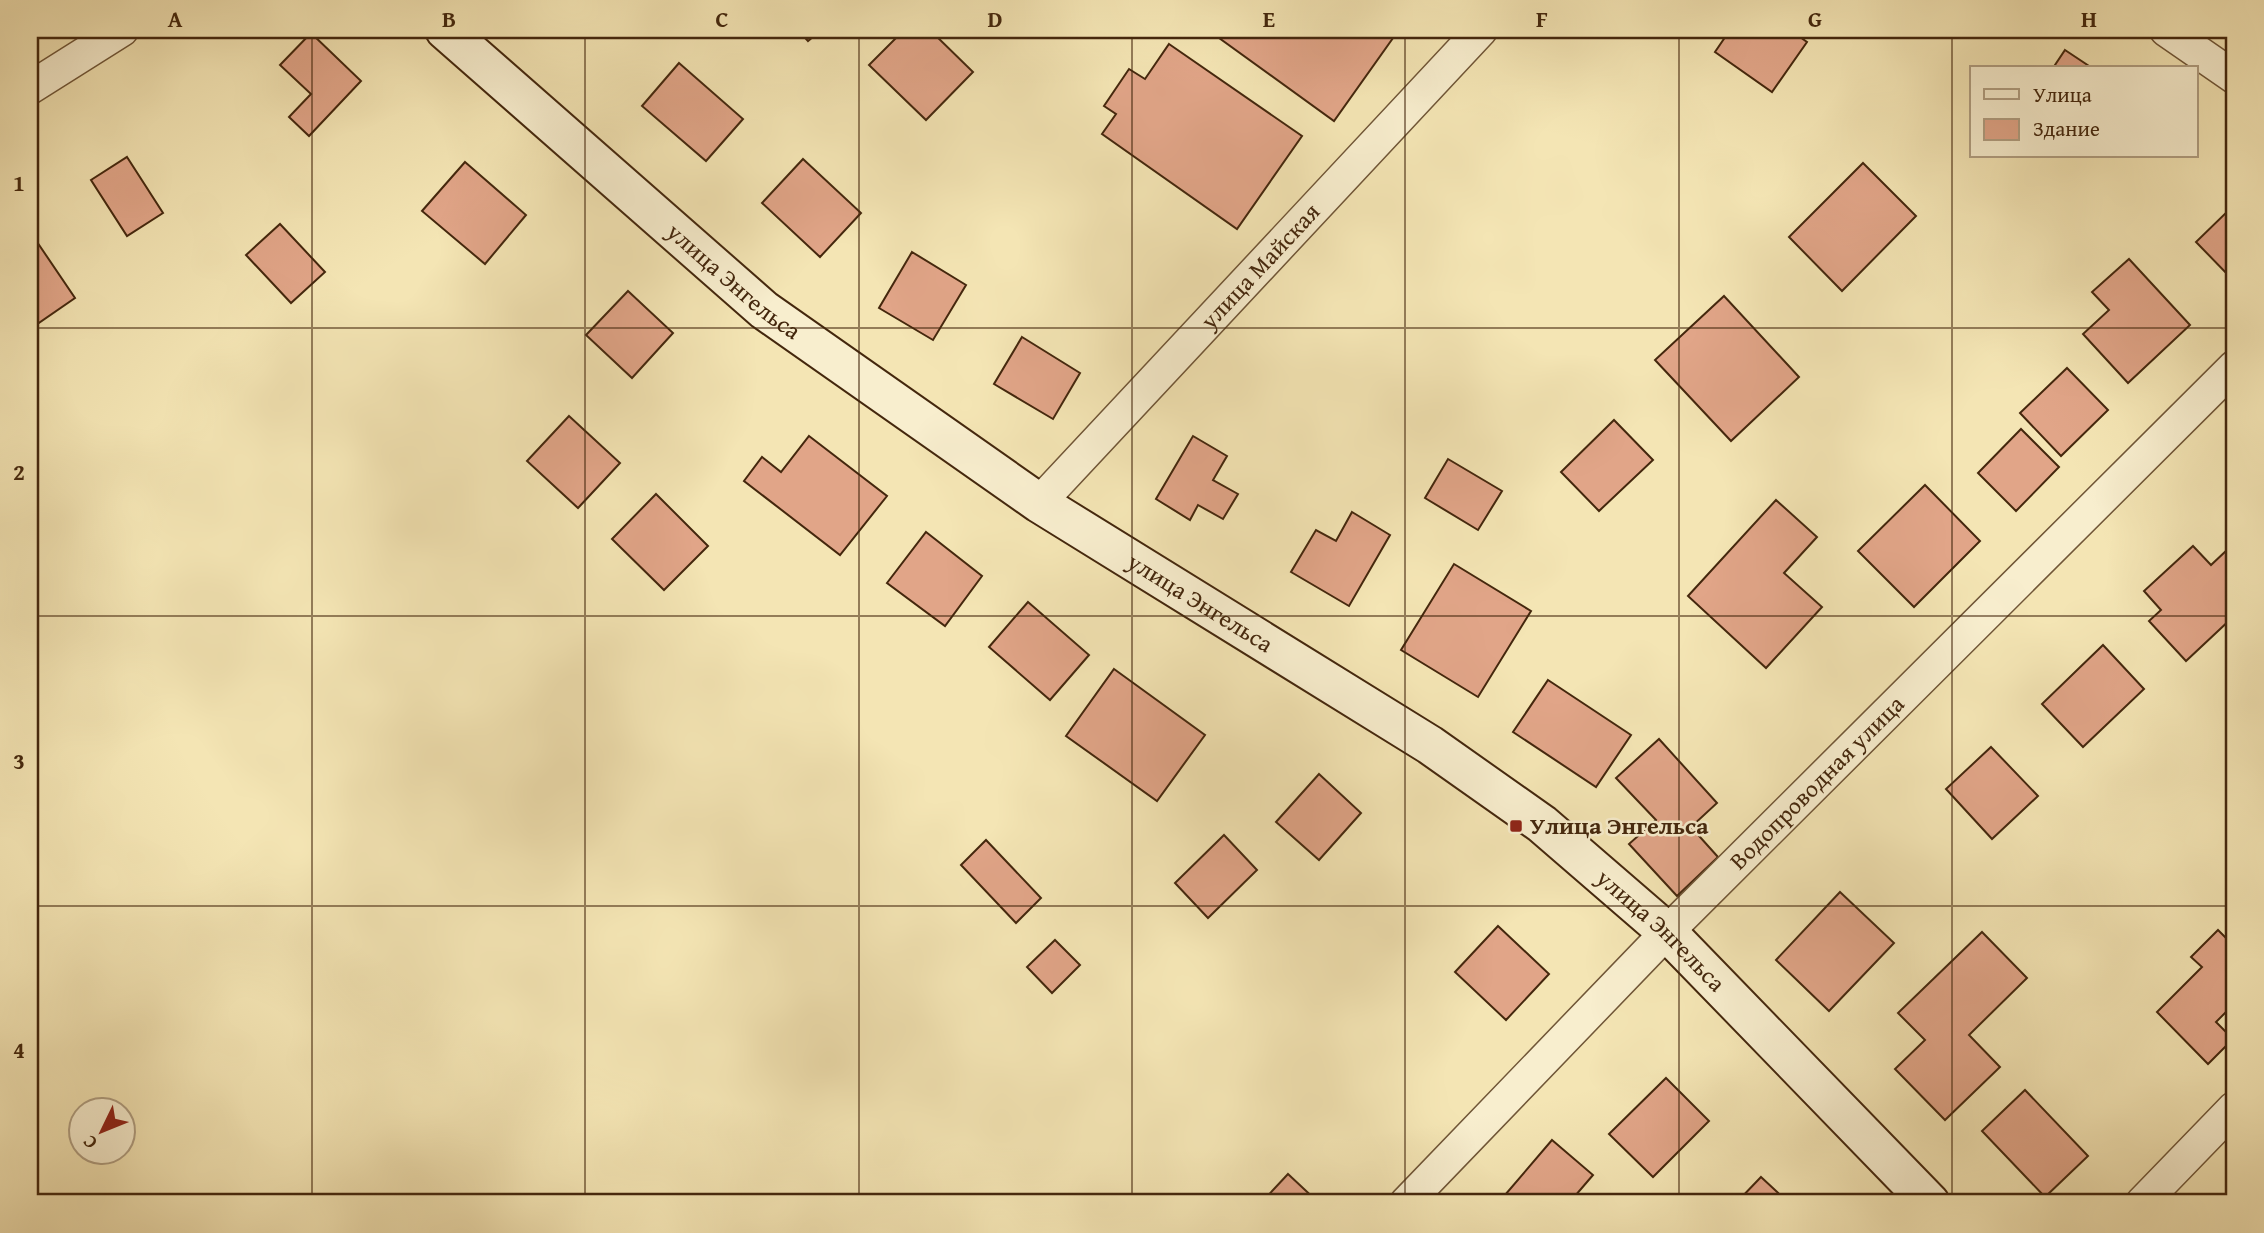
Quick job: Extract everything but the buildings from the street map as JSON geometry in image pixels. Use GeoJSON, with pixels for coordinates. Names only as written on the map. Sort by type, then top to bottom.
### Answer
{"type":"FeatureCollection","features":[{"type":"Feature","properties":{"kind":"street"},"geometry":{"type":"LineString","coordinates":[[30,88],[122,30]]}},
{"type":"Feature","properties":{"kind":"street","name":"улица Энгельса"},"geometry":{"type":"LineString","coordinates":[[445,30],[764,310],[1039,503],[1430,745],[1542,824],[1667,932],[1930,1203]]}},
{"type":"Feature","properties":{"kind":"street","name":"улица Майская"},"geometry":{"type":"LineString","coordinates":[[1039,503],[1481,30]]}},
{"type":"Feature","properties":{"kind":"street"},"geometry":{"type":"LineString","coordinates":[[2166,30],[2234,78]]}},
{"type":"Feature","properties":{"kind":"street","name":"Водопроводная улица"},"geometry":{"type":"LineString","coordinates":[[1406,1203],[1667,932],[2234,367]]}},
{"type":"Feature","properties":{"kind":"street"},"geometry":{"type":"LineString","coordinates":[[2142,1203],[2234,1108]]}},
{"type":"Feature","properties":{"kind":"place","name":"Улица Энгельса"},"geometry":{"type":"Point","coordinates":[1516,826]}}]}
